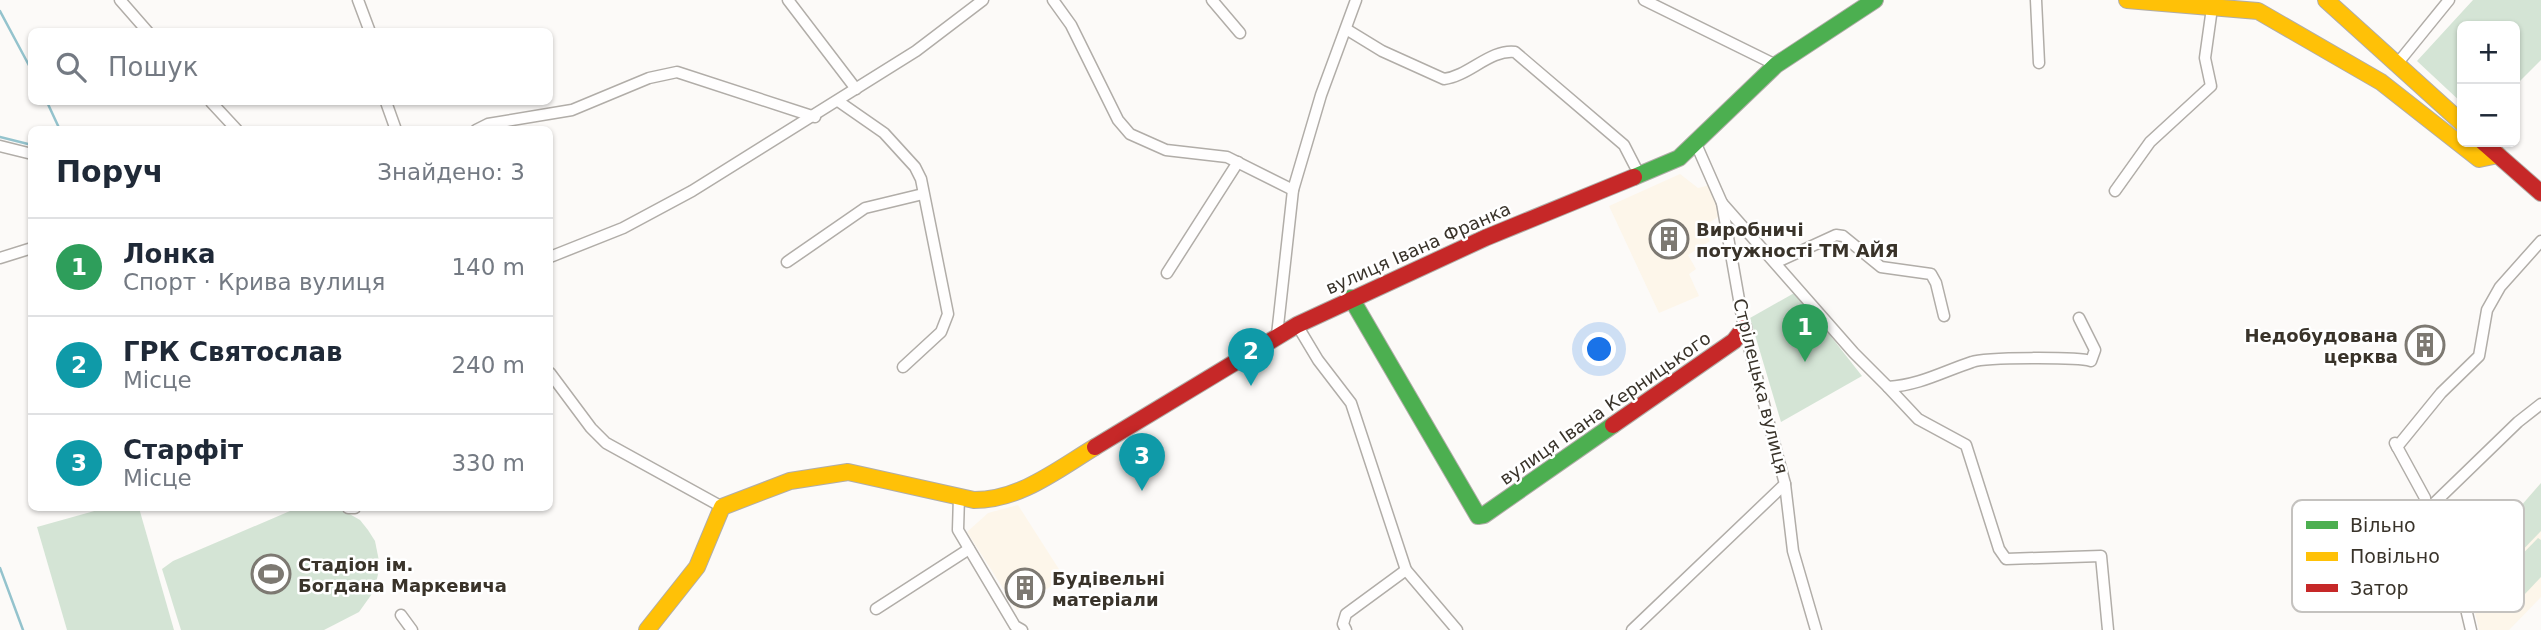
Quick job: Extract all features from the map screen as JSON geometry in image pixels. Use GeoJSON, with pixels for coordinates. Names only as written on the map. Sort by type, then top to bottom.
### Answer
{"type":"FeatureCollection","features":[{"type":"Feature","properties":{"kind":"street"},"geometry":{"type":"LineString","coordinates":[[120,0],[144,28]]}},
{"type":"Feature","properties":{"kind":"street"},"geometry":{"type":"LineString","coordinates":[[358,0],[368,28]]}},
{"type":"Feature","properties":{"kind":"street"},"geometry":{"type":"LineString","coordinates":[[788,0],[856,89]]}},
{"type":"Feature","properties":{"kind":"street"},"geometry":{"type":"LineString","coordinates":[[553,256],[623,228],[692,191],[815,117],[916,51],[983,0]]}},
{"type":"Feature","properties":{"kind":"street"},"geometry":{"type":"LineString","coordinates":[[1053,0],[1071,24],[1112,111],[1130,134],[1166,150],[1227,157],[1293,190]]}},
{"type":"Feature","properties":{"kind":"street"},"geometry":{"type":"LineString","coordinates":[[1212,0],[1240,33]]}},
{"type":"Feature","properties":{"kind":"street"},"geometry":{"type":"LineString","coordinates":[[1277,335],[1293,190],[1321,95],[1356,0]]}},
{"type":"Feature","properties":{"kind":"street"},"geometry":{"type":"LineString","coordinates":[[1644,0],[1776,65]]}},
{"type":"Feature","properties":{"kind":"street","name":"вулиця Івана Франка"},"geometry":{"type":"LineString","coordinates":[[722,507],[790,481],[848,472],[958,496],[991,500],[1023,491],[1297,324],[1577,199],[1640,176],[1679,158],[1776,65],[1875,0]]}},
{"type":"Feature","properties":{"kind":"street"},"geometry":{"type":"LineString","coordinates":[[2036,0],[2039,63]]}},
{"type":"Feature","properties":{"kind":"street"},"geometry":{"type":"LineString","coordinates":[[2127,0],[2225,6],[2258,11],[2381,82],[2471,155],[2479,159],[2498,155]]}},
{"type":"Feature","properties":{"kind":"street"},"geometry":{"type":"LineString","coordinates":[[2326,0],[2457,118]]}},
{"type":"Feature","properties":{"kind":"street"},"geometry":{"type":"LineString","coordinates":[[2398,64],[2449,0]]}},
{"type":"Feature","properties":{"kind":"street"},"geometry":{"type":"LineString","coordinates":[[2115,191],[2150,142],[2211,86],[2205,58],[2225,6]]}},
{"type":"Feature","properties":{"kind":"street"},"geometry":{"type":"LineString","coordinates":[[1346,29],[1382,51],[1444,79],[1454,78],[1499,54],[1515,52],[1624,145],[1640,176]]}},
{"type":"Feature","properties":{"kind":"street"},"geometry":{"type":"LineString","coordinates":[[484,126],[572,110],[649,78],[677,72],[815,117]]}},
{"type":"Feature","properties":{"kind":"street"},"geometry":{"type":"LineString","coordinates":[[838,101],[862,115],[902,150],[921,179],[948,314],[942,332],[903,367]]}},
{"type":"Feature","properties":{"kind":"street"},"geometry":{"type":"LineString","coordinates":[[214,105],[233,126]]}},
{"type":"Feature","properties":{"kind":"street"},"geometry":{"type":"LineString","coordinates":[[387,105],[395,126]]}},
{"type":"Feature","properties":{"kind":"street","name":"Стрілецька вулиця"},"geometry":{"type":"LineString","coordinates":[[1696,144],[1723,203],[1744,328],[1786,484],[1793,551],[1816,630]]}},
{"type":"Feature","properties":{"kind":"street"},"geometry":{"type":"LineString","coordinates":[[2489,147],[2540,192]]}},
{"type":"Feature","properties":{"kind":"street"},"geometry":{"type":"LineString","coordinates":[[3,149],[28,154]]}},
{"type":"Feature","properties":{"kind":"street"},"geometry":{"type":"LineString","coordinates":[[1167,272],[1238,162]]}},
{"type":"Feature","properties":{"kind":"street"},"geometry":{"type":"LineString","coordinates":[[787,262],[866,208],[923,194]]}},
{"type":"Feature","properties":{"kind":"street"},"geometry":{"type":"LineString","coordinates":[[1723,203],[1854,353],[1918,419],[1966,445],[1999,549],[2006,559],[2102,557],[2108,630]]}},
{"type":"Feature","properties":{"kind":"street"},"geometry":{"type":"LineString","coordinates":[[1777,262],[1836,235],[1843,236],[1881,267],[1931,274],[1936,283],[1944,316]]}},
{"type":"Feature","properties":{"kind":"street"},"geometry":{"type":"LineString","coordinates":[[2425,500],[2396,445],[2441,393],[2479,356],[2487,310],[2500,287],[2541,241]]}},
{"type":"Feature","properties":{"kind":"street"},"geometry":{"type":"LineString","coordinates":[[0,258],[28,249]]}},
{"type":"Feature","properties":{"kind":"street","name":"вулиця Івана Керницького"},"geometry":{"type":"LineString","coordinates":[[1351,298],[1468,503],[1475,513],[1483,515],[1734,341],[1744,328]]}},
{"type":"Feature","properties":{"kind":"street"},"geometry":{"type":"LineString","coordinates":[[1888,387],[1927,382],[1986,358],[2049,360],[2079,357],[2091,361],[2095,350],[2078,318]]}},
{"type":"Feature","properties":{"kind":"street"},"geometry":{"type":"LineString","coordinates":[[1297,324],[1318,360],[1351,403],[1406,570],[1457,630]]}},
{"type":"Feature","properties":{"kind":"street"},"geometry":{"type":"LineString","coordinates":[[553,377],[591,428],[606,443],[722,507],[697,567],[647,630]]}},
{"type":"Feature","properties":{"kind":"street"},"geometry":{"type":"LineString","coordinates":[[2438,500],[2518,422],[2541,404]]}},
{"type":"Feature","properties":{"kind":"street"},"geometry":{"type":"LineString","coordinates":[[1632,630],[1786,484]]}},
{"type":"Feature","properties":{"kind":"street"},"geometry":{"type":"LineString","coordinates":[[958,496],[958,530],[1015,629]]}},
{"type":"Feature","properties":{"kind":"street"},"geometry":{"type":"LineString","coordinates":[[876,609],[969,549]]}},
{"type":"Feature","properties":{"kind":"street"},"geometry":{"type":"LineString","coordinates":[[1346,630],[1343,624],[1346,614],[1406,570]]}},
{"type":"Feature","properties":{"kind":"street"},"geometry":{"type":"LineString","coordinates":[[2467,612],[2471,630]]}},
{"type":"Feature","properties":{"kind":"street"},"geometry":{"type":"LineString","coordinates":[[401,615],[412,630]]}},
{"type":"Feature","properties":{"kind":"shaded area"},"geometry":{"type":"Polygon","coordinates":[[[1680,174],[1698,188],[1710,185],[1720,216],[1701,227],[1710,241],[1688,255],[1696,269],[1689,274],[1699,296],[1659,313],[1609,206],[1680,174]]]}},
{"type":"Feature","properties":{"kind":"shaded area"},"geometry":{"type":"Polygon","coordinates":[[[2541,483],[2541,597],[2509,630],[2479,630],[2475,612],[2524,612],[2524,502],[2541,483]]]}},
{"type":"Feature","properties":{"kind":"shaded area"},"geometry":{"type":"Polygon","coordinates":[[[1018,505],[1064,577],[1017,610],[967,532],[988,513],[1018,505]]]}},
{"type":"Feature","properties":{"kind":"green space"},"geometry":{"type":"Polygon","coordinates":[[[2473,0],[2541,0],[2541,60],[2520,81],[2520,21],[2457,21],[2457,98],[2417,61],[2473,0]]]}},
{"type":"Feature","properties":{"kind":"green space"},"geometry":{"type":"Polygon","coordinates":[[[1796,292],[1862,376],[1781,422],[1750,318],[1796,292]]]}},
{"type":"Feature","properties":{"kind":"green space"},"geometry":{"type":"Polygon","coordinates":[[[2541,483],[2541,531],[2524,549],[2524,502],[2541,483]]]}},
{"type":"Feature","properties":{"kind":"green space"},"geometry":{"type":"Polygon","coordinates":[[[94,511],[140,511],[174,630],[67,630],[37,527],[94,511]]]}},
{"type":"Feature","properties":{"kind":"green space","name":"Стадіон ім. Богдана Маркевича"},"geometry":{"type":"Polygon","coordinates":[[[290,511],[344,511],[360,520],[368,530],[375,541],[380,566],[374,591],[359,612],[324,630],[181,630],[162,569],[173,561],[290,511]]]}},
{"type":"Feature","properties":{"kind":"green space"},"geometry":{"type":"Polygon","coordinates":[[[2538,538],[2541,540],[2541,577],[2524,595],[2524,552],[2538,538]]]}},
{"type":"Feature","properties":{"kind":"waterway"},"geometry":{"type":"LineString","coordinates":[[0,11],[28,64]]}},
{"type":"Feature","properties":{"kind":"waterway"},"geometry":{"type":"LineString","coordinates":[[48,105],[58,126]]}},
{"type":"Feature","properties":{"kind":"waterway"},"geometry":{"type":"LineString","coordinates":[[0,137],[28,144]]}},
{"type":"Feature","properties":{"kind":"waterway"},"geometry":{"type":"LineString","coordinates":[[0,568],[23,630]]}},
{"type":"Feature","properties":{"kind":"traffic: fast"},"geometry":{"type":"LineString","coordinates":[[1634,177],[1679,158],[1776,65],[1875,0]]}},
{"type":"Feature","properties":{"kind":"traffic: fast"},"geometry":{"type":"LineString","coordinates":[[1351,298],[1478,516],[1484,515],[1613,425]]}},
{"type":"Feature","properties":{"kind":"traffic: slow"},"geometry":{"type":"LineString","coordinates":[[2127,0],[2258,11],[2381,82],[2479,159],[2498,155]]}},
{"type":"Feature","properties":{"kind":"traffic: slow"},"geometry":{"type":"LineString","coordinates":[[2326,0],[2457,118]]}},
{"type":"Feature","properties":{"kind":"traffic: slow"},"geometry":{"type":"LineString","coordinates":[[647,630],[697,567],[722,507],[790,481],[848,472],[974,500],[991,499],[1037,482],[1095,447]]}},
{"type":"Feature","properties":{"kind":"traffic: jam"},"geometry":{"type":"LineString","coordinates":[[2489,147],[2541,193]]}},
{"type":"Feature","properties":{"kind":"traffic: jam"},"geometry":{"type":"LineString","coordinates":[[1095,447],[1297,325],[1485,238],[1634,177]]}},
{"type":"Feature","properties":{"kind":"traffic: jam"},"geometry":{"type":"LineString","coordinates":[[1613,425],[1734,341],[1744,328]]}},
{"type":"Feature","properties":{"kind":"place","name":"Виробничі потужності ТМ АЙЯ"},"geometry":{"type":"Point","coordinates":[1669,239]}},
{"type":"Feature","properties":{"kind":"place","name":"Недобудована церква"},"geometry":{"type":"Point","coordinates":[2425,345]}},
{"type":"Feature","properties":{"kind":"place","name":"Лонка"},"geometry":{"type":"Point","coordinates":[1805,362]}},
{"type":"Feature","properties":{"kind":"place","name":"ГРК Святослав"},"geometry":{"type":"Point","coordinates":[1251,386]}},
{"type":"Feature","properties":{"kind":"place","name":"Старфіт"},"geometry":{"type":"Point","coordinates":[1142,491]}},
{"type":"Feature","properties":{"kind":"place","name":"Стадіон ім. Богдана Маркевича"},"geometry":{"type":"Point","coordinates":[271,574]}},
{"type":"Feature","properties":{"kind":"place","name":"Будівельні матеріали"},"geometry":{"type":"Point","coordinates":[1025,588]}}]}
